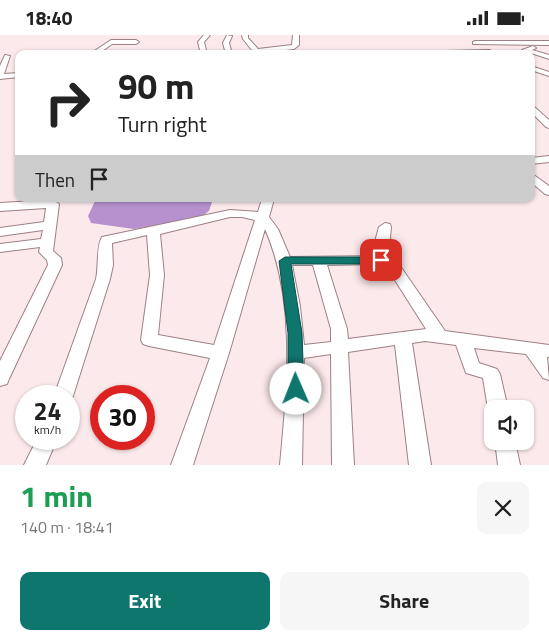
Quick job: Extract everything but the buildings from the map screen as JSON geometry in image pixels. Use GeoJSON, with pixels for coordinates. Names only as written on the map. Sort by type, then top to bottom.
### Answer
{"type":"FeatureCollection","features":[{"type":"Feature","properties":{"kind":"street"},"geometry":{"type":"LineString","coordinates":[[203,50],[201,42],[207,35]]}},
{"type":"Feature","properties":{"kind":"street"},"geometry":{"type":"LineString","coordinates":[[245,35],[245,38],[256,50]]}},
{"type":"Feature","properties":{"kind":"street"},"geometry":{"type":"LineString","coordinates":[[272,50],[294,47],[296,45],[296,35]]}},
{"type":"Feature","properties":{"kind":"street"},"geometry":{"type":"LineString","coordinates":[[538,35],[549,41]]}},
{"type":"Feature","properties":{"kind":"street"},"geometry":{"type":"LineString","coordinates":[[228,50],[226,43],[229,36]]}},
{"type":"Feature","properties":{"kind":"street"},"geometry":{"type":"LineString","coordinates":[[466,39],[502,38],[510,43]]}},
{"type":"Feature","properties":{"kind":"street"},"geometry":{"type":"LineString","coordinates":[[466,39],[486,50]]}},
{"type":"Feature","properties":{"kind":"street"},"geometry":{"type":"LineString","coordinates":[[473,43],[549,41]]}},
{"type":"Feature","properties":{"kind":"street"},"geometry":{"type":"LineString","coordinates":[[98,50],[112,42],[136,42]]}},
{"type":"Feature","properties":{"kind":"street"},"geometry":{"type":"LineString","coordinates":[[102,47],[130,48]]}},
{"type":"Feature","properties":{"kind":"street"},"geometry":{"type":"LineString","coordinates":[[525,50],[549,47]]}},
{"type":"Feature","properties":{"kind":"street"},"geometry":{"type":"LineString","coordinates":[[535,53],[549,57]]}},
{"type":"Feature","properties":{"kind":"street"},"geometry":{"type":"LineString","coordinates":[[7,56],[0,76],[15,75]]}},
{"type":"Feature","properties":{"kind":"street"},"geometry":{"type":"LineString","coordinates":[[535,69],[549,74]]}},
{"type":"Feature","properties":{"kind":"street"},"geometry":{"type":"LineString","coordinates":[[535,111],[549,125]]}},
{"type":"Feature","properties":{"kind":"street"},"geometry":{"type":"LineString","coordinates":[[535,161],[549,159]]}},
{"type":"Feature","properties":{"kind":"street"},"geometry":{"type":"LineString","coordinates":[[535,180],[549,192]]}},
{"type":"Feature","properties":{"kind":"street"},"geometry":{"type":"LineString","coordinates":[[182,465],[220,353],[267,202]]}},
{"type":"Feature","properties":{"kind":"street"},"geometry":{"type":"LineString","coordinates":[[0,207],[50,203],[53,206],[46,253],[54,258],[54,270],[0,379]]}},
{"type":"Feature","properties":{"kind":"street"},"geometry":{"type":"LineString","coordinates":[[66,385],[103,279],[107,255],[105,242],[111,238],[153,231],[226,214],[246,214],[262,217],[267,222],[285,261],[291,299],[296,353],[296,389],[291,465]]}},
{"type":"Feature","properties":{"kind":"street"},"geometry":{"type":"LineString","coordinates":[[0,233],[50,225]]}},
{"type":"Feature","properties":{"kind":"street"},"geometry":{"type":"LineString","coordinates":[[385,227],[383,238],[386,261]]}},
{"type":"Feature","properties":{"kind":"street"},"geometry":{"type":"LineString","coordinates":[[153,231],[157,275],[149,341],[220,353]]}},
{"type":"Feature","properties":{"kind":"street"},"geometry":{"type":"LineString","coordinates":[[0,248],[47,242]]}},
{"type":"Feature","properties":{"kind":"street"},"geometry":{"type":"LineString","coordinates":[[285,261],[386,261],[394,266],[440,337]]}},
{"type":"Feature","properties":{"kind":"street"},"geometry":{"type":"LineString","coordinates":[[319,261],[339,329],[343,465]]}},
{"type":"Feature","properties":{"kind":"street"},"geometry":{"type":"LineString","coordinates":[[296,353],[425,335],[549,351]]}},
{"type":"Feature","properties":{"kind":"street"},"geometry":{"type":"LineString","coordinates":[[403,338],[420,465]]}},
{"type":"Feature","properties":{"kind":"street"},"geometry":{"type":"LineString","coordinates":[[463,341],[472,368],[487,371],[492,377],[496,400]]}},
{"type":"Feature","properties":{"kind":"street"},"geometry":{"type":"LineString","coordinates":[[531,348],[549,373]]}},
{"type":"Feature","properties":{"kind":"street"},"geometry":{"type":"LineString","coordinates":[[35,465],[42,450]]}},
{"type":"Feature","properties":{"kind":"street"},"geometry":{"type":"LineString","coordinates":[[506,450],[509,465]]}},
{"type":"Feature","properties":{"kind":"shaded area"},"geometry":{"type":"Polygon","coordinates":[[[95,202],[212,202],[209,211],[202,216],[184,221],[134,229],[91,223],[88,216],[95,202]]]}},
{"type":"Feature","properties":{"kind":"route"},"geometry":{"type":"LineString","coordinates":[[296,389],[295,333],[285,261],[381,260]]}}]}
